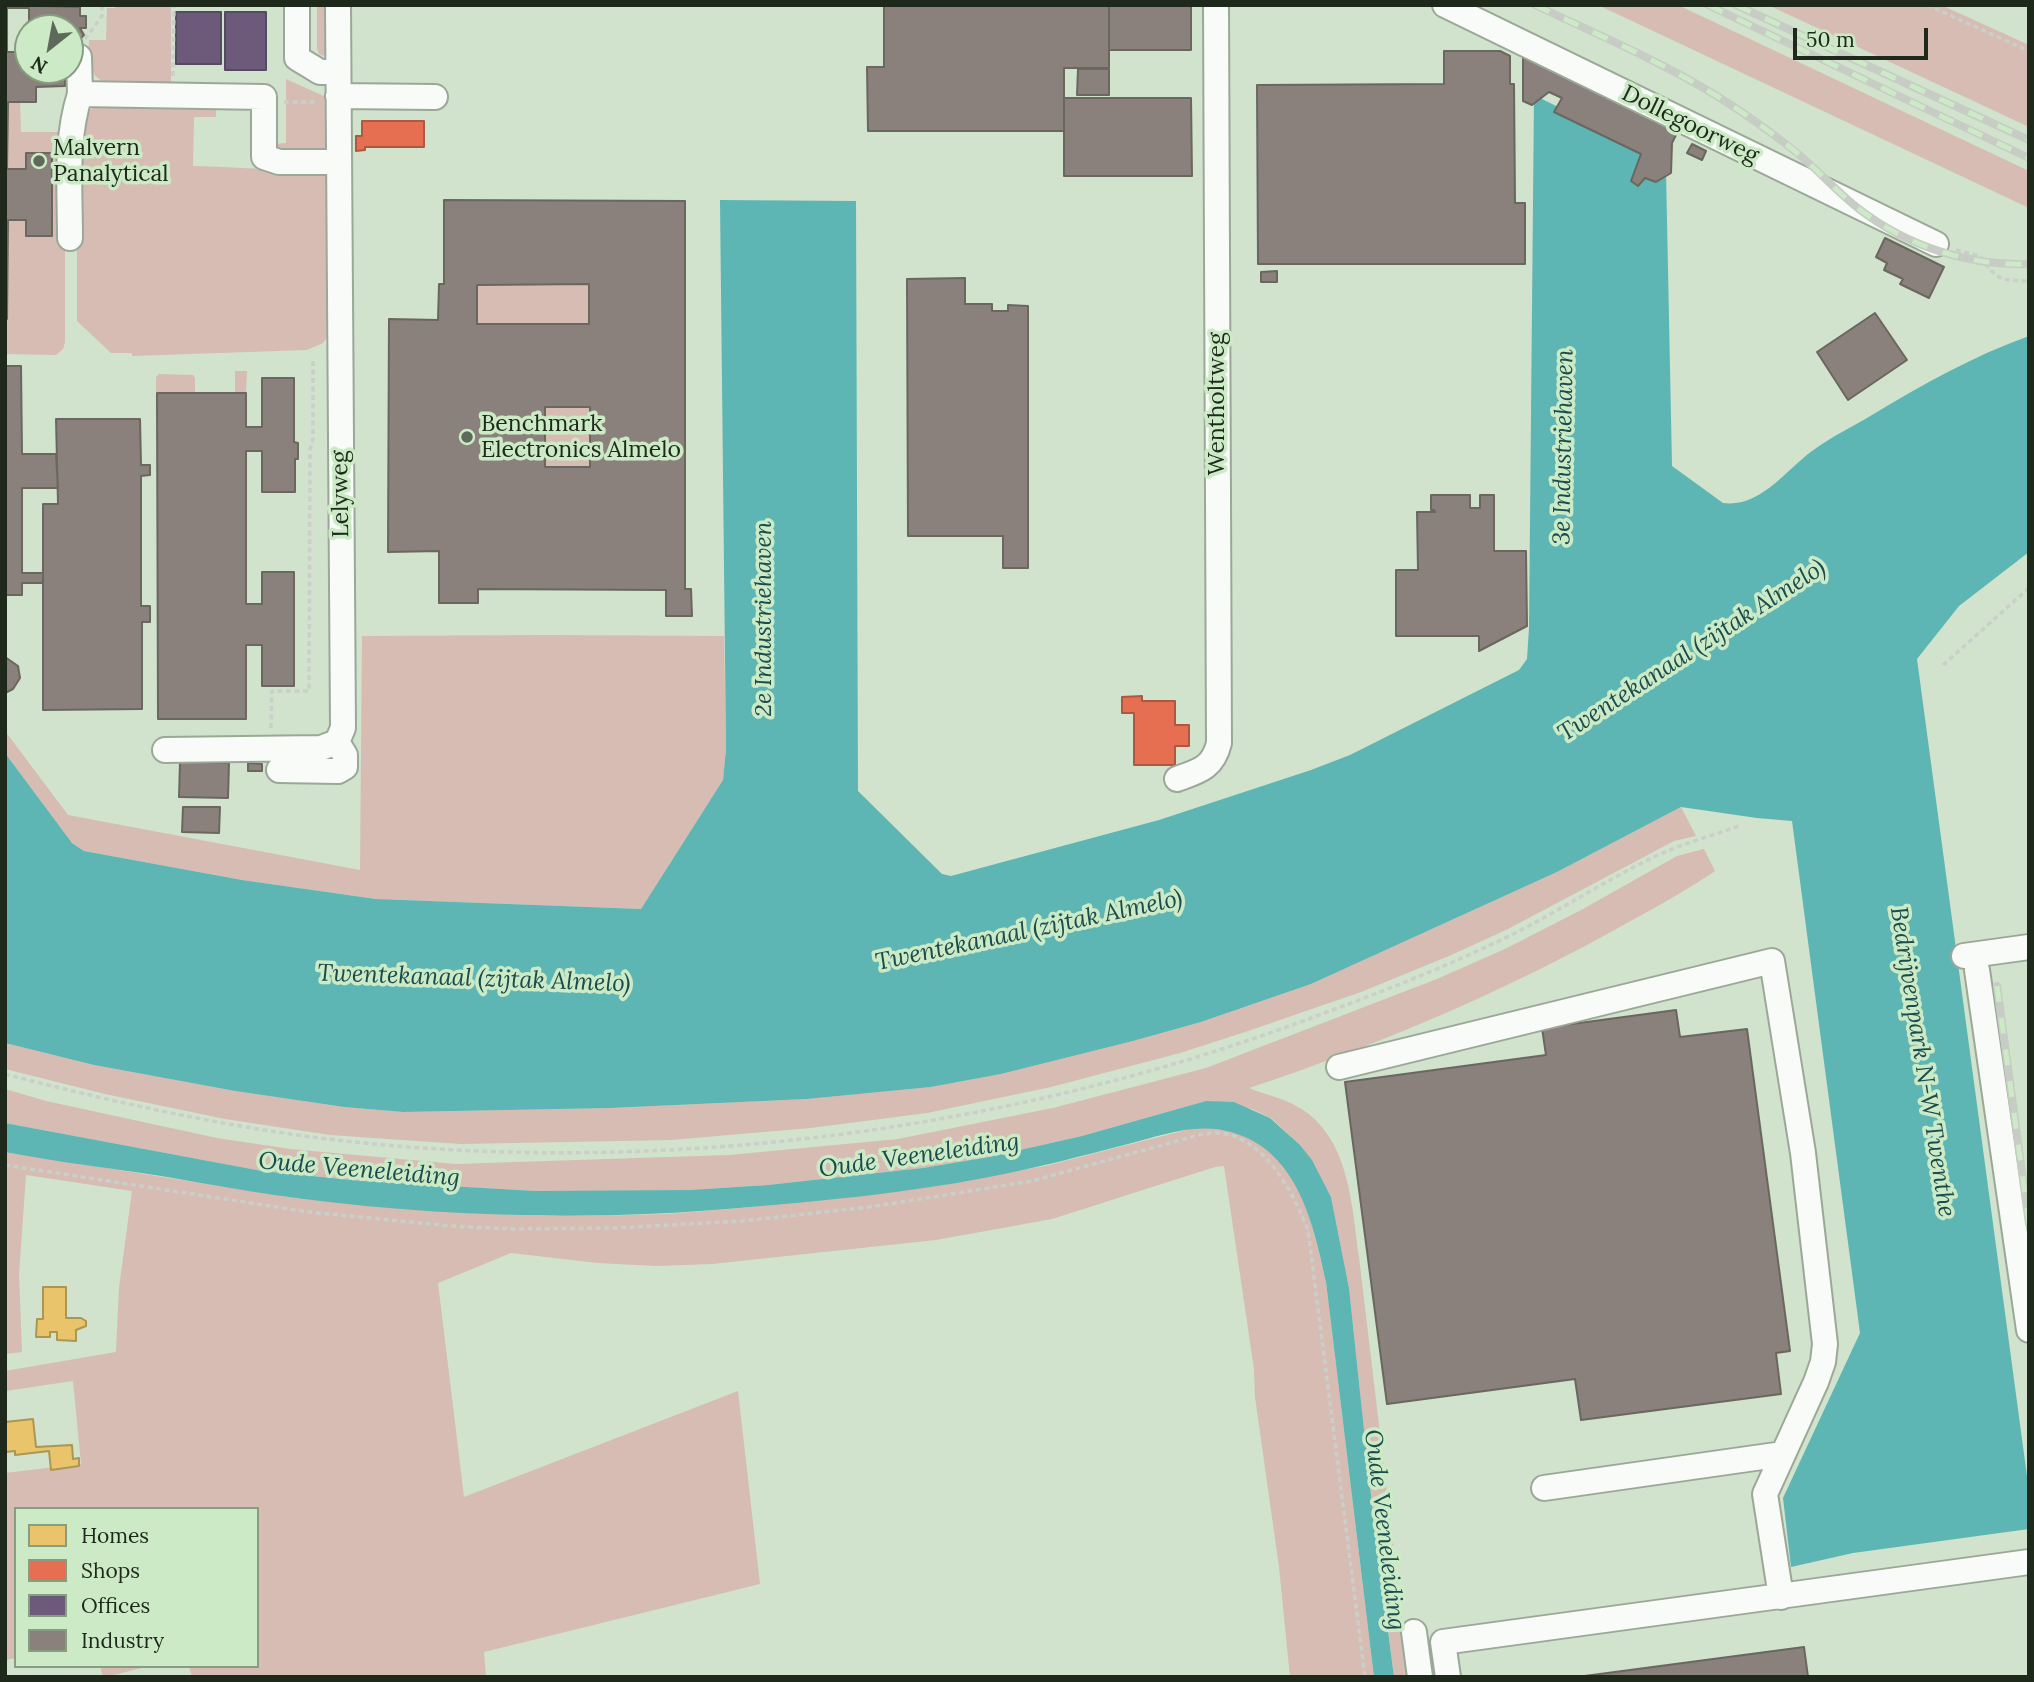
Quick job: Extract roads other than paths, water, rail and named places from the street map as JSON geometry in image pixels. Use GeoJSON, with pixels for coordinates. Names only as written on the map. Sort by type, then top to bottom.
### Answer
{"type":"FeatureCollection","features":[{"type":"Feature","properties":{"kind":"street"},"geometry":{"type":"LineString","coordinates":[[297,5],[297,58],[320,72],[338,90],[435,97]]}},
{"type":"Feature","properties":{"kind":"street","name":"Lelyweg"},"geometry":{"type":"LineString","coordinates":[[165,750],[275,759],[337,742],[344,728],[338,5]]}},
{"type":"Feature","properties":{"kind":"street","name":"Wentholtweg"},"geometry":{"type":"LineString","coordinates":[[1177,779],[1207,765],[1215,758],[1219,743],[1216,5]]}},
{"type":"Feature","properties":{"kind":"street","name":"Dollegoorweg"},"geometry":{"type":"LineString","coordinates":[[1445,5],[1936,244]]}},
{"type":"Feature","properties":{"kind":"street"},"geometry":{"type":"LineString","coordinates":[[70,239],[70,135],[80,94],[80,84]]}},
{"type":"Feature","properties":{"kind":"street"},"geometry":{"type":"LineString","coordinates":[[80,94],[264,97],[264,157],[279,162],[338,162]]}},
{"type":"Feature","properties":{"kind":"street"},"geometry":{"type":"LineString","coordinates":[[2029,947],[1970,963],[2029,1330]]}},
{"type":"Feature","properties":{"kind":"street"},"geometry":{"type":"LineString","coordinates":[[1339,1067],[1772,961],[1803,1153],[1825,1344],[1823,1362],[1816,1382],[1767,1486],[1764,1503],[1781,1597]]}},
{"type":"Feature","properties":{"kind":"street"},"geometry":{"type":"LineString","coordinates":[[1544,1488],[1783,1454]]}},
{"type":"Feature","properties":{"kind":"street"},"geometry":{"type":"LineString","coordinates":[[1448,1677],[1443,1642],[2029,1562]]}},
{"type":"Feature","properties":{"kind":"street"},"geometry":{"type":"LineString","coordinates":[[1414,1632],[1420,1677]]}},
{"type":"Feature","properties":{"kind":"water"},"geometry":{"type":"Polygon","coordinates":[[[1534,95],[1661,158],[1666,171],[1672,466],[1723,503],[1749,500],[1761,494],[1812,451],[1834,437],[1948,372],[2029,336],[2029,552],[1959,606],[1917,659],[2029,1491],[2029,1529],[1853,1553],[1791,1567],[1783,1498],[1860,1333],[1792,821],[1681,807],[1557,872],[1311,984],[1201,1022],[1133,1041],[1001,1074],[931,1087],[807,1099],[611,1108],[403,1112],[344,1107],[235,1091],[94,1065],[5,1043],[5,753],[72,843],[84,851],[242,880],[376,899],[641,909],[723,780],[726,749],[720,200],[856,201],[858,791],[942,874],[951,876],[1159,820],[1311,770],[1350,755],[1519,670],[1527,659],[1529,628],[1534,95]]]}},
{"type":"Feature","properties":{"kind":"water"},"geometry":{"type":"Polygon","coordinates":[[[1206,1101],[1234,1102],[1270,1118],[1300,1145],[1312,1160],[1331,1197],[1349,1288],[1374,1524],[1394,1677],[1374,1677],[1326,1282],[1315,1235],[1297,1189],[1285,1169],[1269,1152],[1250,1139],[1214,1129],[1189,1129],[1024,1170],[927,1188],[739,1208],[576,1216],[412,1210],[303,1199],[5,1152],[5,1123],[262,1171],[362,1181],[536,1191],[690,1190],[768,1185],[923,1168],[989,1157],[1082,1136],[1206,1101]]]}},
{"type":"Feature","properties":{"kind":"railway"},"geometry":{"type":"LineString","coordinates":[[1535,5],[1650,59],[1717,96],[1796,152],[1859,209],[1897,233],[1939,251],[1961,257],[2006,264],[2029,264]]}},
{"type":"Feature","properties":{"kind":"railway"},"geometry":{"type":"LineString","coordinates":[[1708,5],[2029,158]]}},
{"type":"Feature","properties":{"kind":"railway"},"geometry":{"type":"LineString","coordinates":[[1736,5],[2029,140]]}},
{"type":"Feature","properties":{"kind":"railway"},"geometry":{"type":"LineString","coordinates":[[1997,986],[2029,1224]]}},
{"type":"Feature","properties":{"kind":"place","name":"Malvern Panalytical"},"geometry":{"type":"Point","coordinates":[39,161]}},
{"type":"Feature","properties":{"kind":"place","name":"Benchmark Electronics Almelo"},"geometry":{"type":"Point","coordinates":[467,437]}},
{"type":"Feature","properties":{"kind":"water label","name":"3e Industriehaven"},"geometry":{"type":"Point","coordinates":[1564,447]}},
{"type":"Feature","properties":{"kind":"water label","name":"2e Industriehaven"},"geometry":{"type":"Point","coordinates":[764,619]}},
{"type":"Feature","properties":{"kind":"water label","name":"Twentekanaal (zijtak Almelo)"},"geometry":{"type":"Point","coordinates":[1692,651]}},
{"type":"Feature","properties":{"kind":"water label","name":"Twentekanaal (zijtak Almelo)"},"geometry":{"type":"Point","coordinates":[1029,931]}},
{"type":"Feature","properties":{"kind":"water label","name":"Twentekanaal (zijtak Almelo)"},"geometry":{"type":"Point","coordinates":[474,979]}},
{"type":"Feature","properties":{"kind":"water label","name":"Bedrijvenpark N-W Twenthe"},"geometry":{"type":"Point","coordinates":[1922,1062]}},
{"type":"Feature","properties":{"kind":"water label","name":"Oude Veeneleiding"},"geometry":{"type":"Point","coordinates":[919,1156]}},
{"type":"Feature","properties":{"kind":"water label","name":"Oude Veeneleiding"},"geometry":{"type":"Point","coordinates":[359,1170]}},
{"type":"Feature","properties":{"kind":"water label","name":"Oude Veeneleiding"},"geometry":{"type":"Point","coordinates":[1384,1530]}}]}
